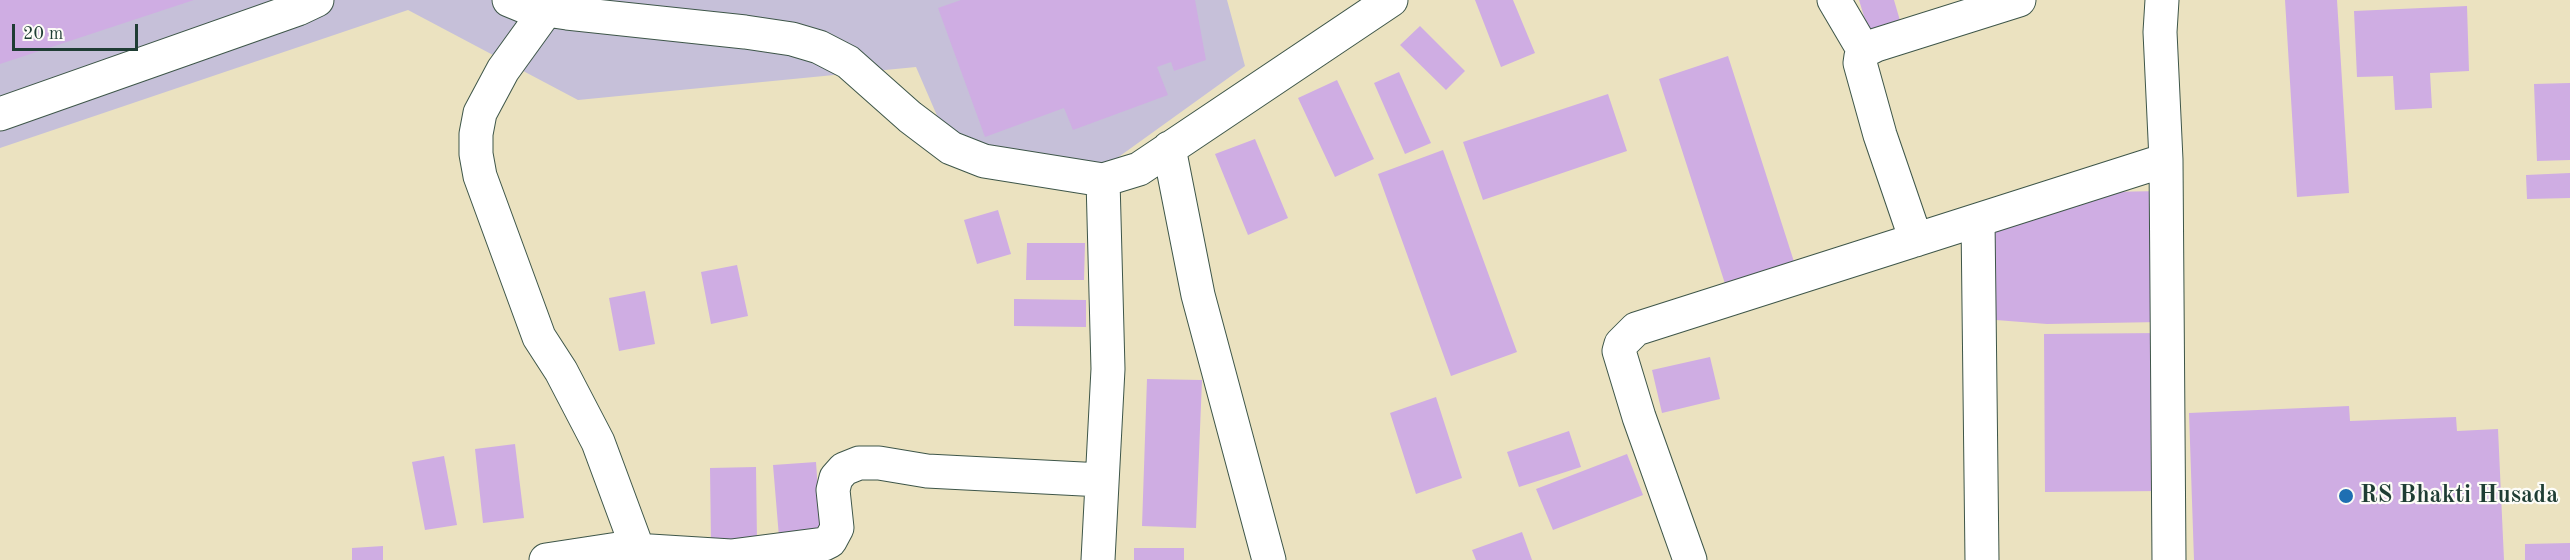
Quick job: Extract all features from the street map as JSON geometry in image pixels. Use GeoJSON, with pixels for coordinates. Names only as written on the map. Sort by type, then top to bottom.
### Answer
{"type":"FeatureCollection","features":[{"type":"Feature","properties":{"kind":"street"},"geometry":{"type":"LineString","coordinates":[[508,0],[526,7],[570,8],[792,39],[819,47],[848,62],[910,117],[951,148],[984,161],[1103,180],[1139,170],[1391,0]]}},
{"type":"Feature","properties":{"kind":"street"},"geometry":{"type":"LineString","coordinates":[[1834,0],[1864,51],[1860,63],[1880,135],[1916,240]]}},
{"type":"Feature","properties":{"kind":"street"},"geometry":{"type":"LineString","coordinates":[[1864,51],[2019,0]]}},
{"type":"Feature","properties":{"kind":"street"},"geometry":{"type":"LineString","coordinates":[[2162,0],[2160,32],[2166,160],[2169,560]]}},
{"type":"Feature","properties":{"kind":"street"},"geometry":{"type":"LineString","coordinates":[[0,114],[303,3]]}},
{"type":"Feature","properties":{"kind":"street"},"geometry":{"type":"LineString","coordinates":[[570,8],[503,70],[480,113],[476,134],[476,154],[480,176],[539,337],[561,371],[598,442],[638,550]]}},
{"type":"Feature","properties":{"kind":"street"},"geometry":{"type":"LineString","coordinates":[[1169,148],[1198,294],[1269,560]]}},
{"type":"Feature","properties":{"kind":"street"},"geometry":{"type":"LineString","coordinates":[[1690,560],[1639,417],[1619,351],[1620,344],[1636,329],[2166,160]]}},
{"type":"Feature","properties":{"kind":"street"},"geometry":{"type":"LineString","coordinates":[[1098,560],[1108,369],[1103,180]]}},
{"type":"Feature","properties":{"kind":"street"},"geometry":{"type":"LineString","coordinates":[[1978,220],[1982,560]]}},
{"type":"Feature","properties":{"kind":"street"},"geometry":{"type":"LineString","coordinates":[[546,560],[618,549],[731,556],[824,544],[830,541],[837,528],[832,490],[836,478],[844,470],[859,463],[879,463],[927,471],[1102,480]]}},
{"type":"Feature","properties":{"kind":"shaded area"},"geometry":{"type":"Polygon","coordinates":[[[0,0],[1227,0],[1245,66],[1113,161],[1012,176],[951,148],[916,67],[578,100],[408,10],[0,148],[0,0]]]}},
{"type":"Feature","properties":{"kind":"building"},"geometry":{"type":"Polygon","coordinates":[[[0,0],[194,0],[0,64],[0,0]]]}},
{"type":"Feature","properties":{"kind":"building"},"geometry":{"type":"Polygon","coordinates":[[[961,0],[1195,0],[1206,60],[1174,71],[1171,62],[1157,67],[1168,95],[1073,130],[1064,108],[985,137],[938,8],[961,0]]]}},
{"type":"Feature","properties":{"kind":"building"},"geometry":{"type":"Polygon","coordinates":[[[1475,0],[1513,0],[1535,53],[1501,67],[1475,0]]]}},
{"type":"Feature","properties":{"kind":"building"},"geometry":{"type":"Polygon","coordinates":[[[1859,0],[1894,0],[1901,24],[1869,33],[1859,0]]]}},
{"type":"Feature","properties":{"kind":"building"},"geometry":{"type":"Polygon","coordinates":[[[2285,0],[2337,0],[2349,193],[2297,197],[2285,0]]]}},
{"type":"Feature","properties":{"kind":"building"},"geometry":{"type":"Polygon","coordinates":[[[2467,6],[2469,71],[2430,73],[2432,108],[2395,110],[2393,76],[2357,77],[2354,11],[2467,6]]]}},
{"type":"Feature","properties":{"kind":"building"},"geometry":{"type":"Polygon","coordinates":[[[1420,26],[1465,71],[1446,90],[1400,45],[1420,26]]]}},
{"type":"Feature","properties":{"kind":"building"},"geometry":{"type":"Polygon","coordinates":[[[1728,56],[1797,271],[1728,293],[1659,79],[1728,56]]]}},
{"type":"Feature","properties":{"kind":"building"},"geometry":{"type":"Polygon","coordinates":[[[1399,72],[1431,143],[1405,154],[1374,83],[1399,72]]]}},
{"type":"Feature","properties":{"kind":"building"},"geometry":{"type":"Polygon","coordinates":[[[1337,80],[1374,159],[1335,177],[1298,98],[1337,80]]]}},
{"type":"Feature","properties":{"kind":"building"},"geometry":{"type":"Polygon","coordinates":[[[2570,83],[2570,160],[2537,161],[2534,84],[2570,83]]]}},
{"type":"Feature","properties":{"kind":"building"},"geometry":{"type":"Polygon","coordinates":[[[1608,94],[1627,151],[1483,200],[1463,142],[1608,94]]]}},
{"type":"Feature","properties":{"kind":"building"},"geometry":{"type":"Polygon","coordinates":[[[1255,139],[1288,218],[1248,235],[1215,154],[1255,139]]]}},
{"type":"Feature","properties":{"kind":"building"},"geometry":{"type":"Polygon","coordinates":[[[1443,150],[1517,352],[1451,376],[1378,174],[1443,150]]]}},
{"type":"Feature","properties":{"kind":"building"},"geometry":{"type":"Polygon","coordinates":[[[2570,173],[2570,198],[2527,199],[2526,175],[2570,173]]]}},
{"type":"Feature","properties":{"kind":"building"},"geometry":{"type":"Polygon","coordinates":[[[2161,191],[2160,322],[2047,324],[1996,320],[1994,232],[2107,192],[2161,191]]]}},
{"type":"Feature","properties":{"kind":"building"},"geometry":{"type":"Polygon","coordinates":[[[998,210],[1011,254],[977,264],[964,220],[998,210]]]}},
{"type":"Feature","properties":{"kind":"building"},"geometry":{"type":"Polygon","coordinates":[[[1027,243],[1085,243],[1084,280],[1026,280],[1027,243]]]}},
{"type":"Feature","properties":{"kind":"building"},"geometry":{"type":"Polygon","coordinates":[[[737,265],[748,316],[711,324],[701,272],[737,265]]]}},
{"type":"Feature","properties":{"kind":"building"},"geometry":{"type":"Polygon","coordinates":[[[645,291],[655,344],[619,351],[609,298],[645,291]]]}},
{"type":"Feature","properties":{"kind":"building"},"geometry":{"type":"Polygon","coordinates":[[[1014,299],[1086,300],[1086,327],[1014,326],[1014,299]]]}},
{"type":"Feature","properties":{"kind":"building"},"geometry":{"type":"Polygon","coordinates":[[[2160,333],[2162,491],[2045,492],[2044,334],[2160,333]]]}},
{"type":"Feature","properties":{"kind":"building"},"geometry":{"type":"Polygon","coordinates":[[[1710,357],[1720,399],[1662,413],[1652,370],[1710,357]]]}},
{"type":"Feature","properties":{"kind":"building"},"geometry":{"type":"Polygon","coordinates":[[[1147,379],[1202,380],[1196,528],[1142,526],[1147,379]]]}},
{"type":"Feature","properties":{"kind":"building"},"geometry":{"type":"Polygon","coordinates":[[[1436,397],[1462,478],[1416,494],[1390,413],[1436,397]]]}},
{"type":"Feature","properties":{"kind":"building","name":"RS Bhakti Husada"},"geometry":{"type":"Polygon","coordinates":[[[2349,406],[2350,421],[2456,417],[2457,431],[2498,429],[2504,560],[2194,560],[2189,413],[2349,406]]]}},
{"type":"Feature","properties":{"kind":"building"},"geometry":{"type":"Polygon","coordinates":[[[1569,431],[1581,467],[1519,487],[1507,452],[1569,431]]]}},
{"type":"Feature","properties":{"kind":"building"},"geometry":{"type":"Polygon","coordinates":[[[515,444],[524,518],[483,523],[475,449],[515,444]]]}},
{"type":"Feature","properties":{"kind":"building"},"geometry":{"type":"Polygon","coordinates":[[[1627,454],[1643,495],[1553,530],[1536,489],[1627,454]]]}},
{"type":"Feature","properties":{"kind":"building"},"geometry":{"type":"Polygon","coordinates":[[[444,456],[457,525],[425,530],[412,462],[444,456]]]}},
{"type":"Feature","properties":{"kind":"building"},"geometry":{"type":"Polygon","coordinates":[[[816,462],[821,534],[779,537],[773,465],[816,462]]]}},
{"type":"Feature","properties":{"kind":"building"},"geometry":{"type":"Polygon","coordinates":[[[756,467],[757,542],[711,543],[710,468],[756,467]]]}},
{"type":"Feature","properties":{"kind":"building"},"geometry":{"type":"Polygon","coordinates":[[[1522,532],[1532,560],[1476,560],[1472,550],[1522,532]]]}},
{"type":"Feature","properties":{"kind":"building"},"geometry":{"type":"Polygon","coordinates":[[[2570,543],[2570,560],[2525,560],[2525,544],[2570,543]]]}},
{"type":"Feature","properties":{"kind":"building"},"geometry":{"type":"Polygon","coordinates":[[[383,546],[383,560],[352,560],[352,548],[383,546]]]}},
{"type":"Feature","properties":{"kind":"building"},"geometry":{"type":"Polygon","coordinates":[[[1134,548],[1184,548],[1184,560],[1134,560],[1134,548]]]}},
{"type":"Feature","properties":{"kind":"place","name":"RS Bhakti Husada"},"geometry":{"type":"Point","coordinates":[2346,496]}}]}
